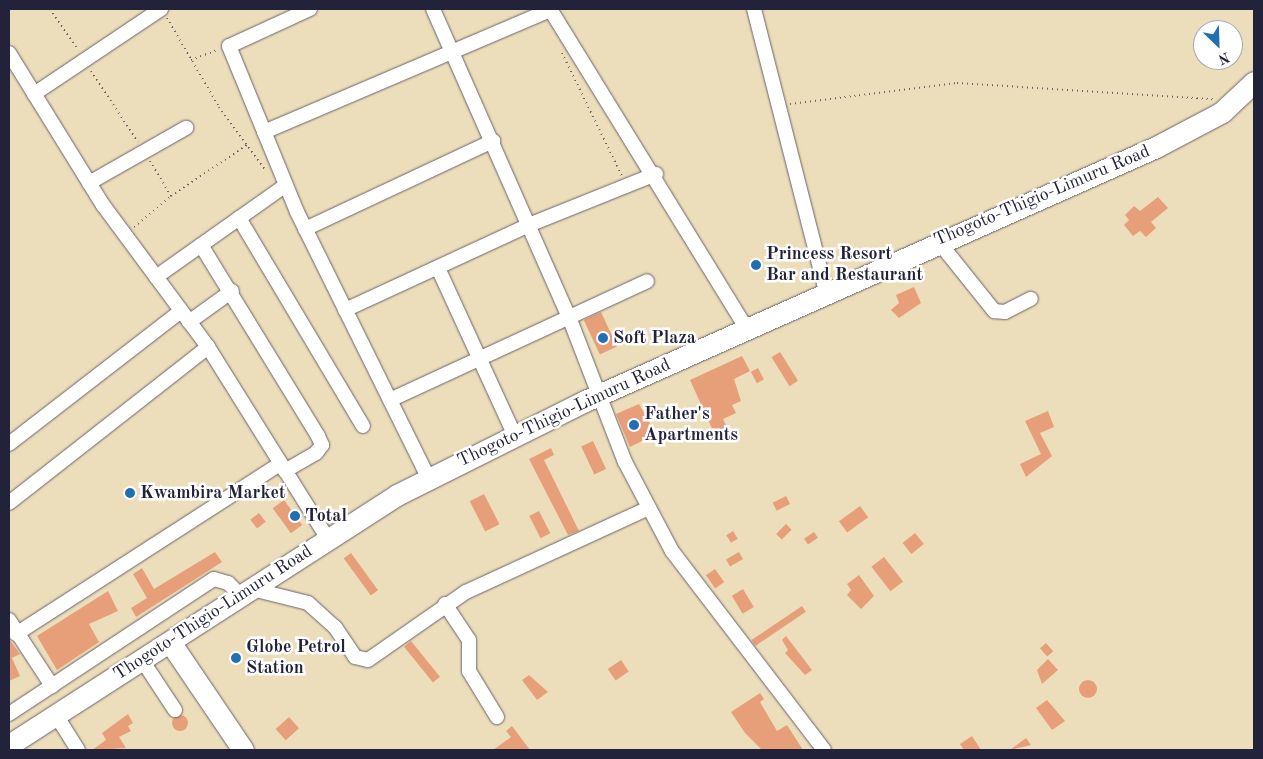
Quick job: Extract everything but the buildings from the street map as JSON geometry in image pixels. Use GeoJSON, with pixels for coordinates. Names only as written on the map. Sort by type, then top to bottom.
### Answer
{"type":"FeatureCollection","features":[{"type":"Feature","properties":{"kind":"highway","name":"Thogoto-Thigio-Limuru Road"},"geometry":{"type":"LineString","coordinates":[[9,745],[170,642],[243,591],[328,539],[373,508],[597,396],[938,241],[1156,147],[1239,99],[1254,82]]}},
{"type":"Feature","properties":{"kind":"highway"},"geometry":{"type":"LineString","coordinates":[[170,642],[243,750]]}},
{"type":"Feature","properties":{"kind":"street"},"geometry":{"type":"LineString","coordinates":[[34,94],[161,9]]}},
{"type":"Feature","properties":{"kind":"street"},"geometry":{"type":"LineString","coordinates":[[310,9],[229,46],[264,132],[283,187],[306,229],[429,479]]}},
{"type":"Feature","properties":{"kind":"street"},"geometry":{"type":"LineString","coordinates":[[433,9],[493,140],[569,317],[597,396],[649,508],[686,572],[820,749]]}},
{"type":"Feature","properties":{"kind":"street"},"geometry":{"type":"LineString","coordinates":[[264,132],[451,50],[551,9],[656,174],[747,329]]}},
{"type":"Feature","properties":{"kind":"street"},"geometry":{"type":"LineString","coordinates":[[754,9],[826,291]]}},
{"type":"Feature","properties":{"kind":"street"},"geometry":{"type":"LineString","coordinates":[[9,54],[89,183],[208,348],[328,539]]}},
{"type":"Feature","properties":{"kind":"street"},"geometry":{"type":"LineString","coordinates":[[89,183],[186,128]]}},
{"type":"Feature","properties":{"kind":"street"},"geometry":{"type":"LineString","coordinates":[[306,229],[493,140]]}},
{"type":"Feature","properties":{"kind":"street"},"geometry":{"type":"LineString","coordinates":[[345,310],[529,224],[656,174]]}},
{"type":"Feature","properties":{"kind":"street"},"geometry":{"type":"LineString","coordinates":[[156,277],[283,187]]}},
{"type":"Feature","properties":{"kind":"street"},"geometry":{"type":"LineString","coordinates":[[239,218],[363,426]]}},
{"type":"Feature","properties":{"kind":"street"},"geometry":{"type":"LineString","coordinates":[[938,241],[994,311],[1005,312],[1031,299]]}},
{"type":"Feature","properties":{"kind":"street"},"geometry":{"type":"LineString","coordinates":[[16,634],[283,467],[322,445],[232,291],[201,245]]}},
{"type":"Feature","properties":{"kind":"street"},"geometry":{"type":"LineString","coordinates":[[438,268],[481,358],[514,436]]}},
{"type":"Feature","properties":{"kind":"street"},"geometry":{"type":"LineString","coordinates":[[390,400],[647,280]]}},
{"type":"Feature","properties":{"kind":"street"},"geometry":{"type":"LineString","coordinates":[[9,444],[185,317],[232,291]]}},
{"type":"Feature","properties":{"kind":"street"},"geometry":{"type":"LineString","coordinates":[[9,503],[208,348]]}},
{"type":"Feature","properties":{"kind":"street"},"geometry":{"type":"LineString","coordinates":[[9,714],[214,579],[228,583],[243,591],[308,603],[335,627],[360,660],[372,658],[446,604],[498,575],[649,508]]}},
{"type":"Feature","properties":{"kind":"street"},"geometry":{"type":"LineString","coordinates":[[446,604],[469,640],[469,671],[497,717]]}},
{"type":"Feature","properties":{"kind":"street"},"geometry":{"type":"LineString","coordinates":[[9,620],[16,634],[52,686]]}},
{"type":"Feature","properties":{"kind":"street"},"geometry":{"type":"LineString","coordinates":[[142,660],[175,710]]}},
{"type":"Feature","properties":{"kind":"street"},"geometry":{"type":"LineString","coordinates":[[56,715],[78,750]]}},
{"type":"Feature","properties":{"kind":"path"},"geometry":{"type":"LineString","coordinates":[[50,9],[171,196]]}},
{"type":"Feature","properties":{"kind":"path"},"geometry":{"type":"LineString","coordinates":[[161,9],[191,60],[247,145],[283,187]]}},
{"type":"Feature","properties":{"kind":"path"},"geometry":{"type":"LineString","coordinates":[[191,60],[229,46]]}},
{"type":"Feature","properties":{"kind":"path"},"geometry":{"type":"LineString","coordinates":[[560,49],[627,185]]}},
{"type":"Feature","properties":{"kind":"path"},"geometry":{"type":"LineString","coordinates":[[778,105],[957,83],[1239,99]]}},
{"type":"Feature","properties":{"kind":"path"},"geometry":{"type":"LineString","coordinates":[[125,235],[171,196],[247,145]]}},
{"type":"Feature","properties":{"kind":"place","name":"Princess Resort Bar and Restaurant"},"geometry":{"type":"Point","coordinates":[756,265]}},
{"type":"Feature","properties":{"kind":"place","name":"Soft Plaza"},"geometry":{"type":"Point","coordinates":[603,338]}},
{"type":"Feature","properties":{"kind":"place","name":"Father's Apartments"},"geometry":{"type":"Point","coordinates":[634,425]}},
{"type":"Feature","properties":{"kind":"place","name":"Kwambira Market"},"geometry":{"type":"Point","coordinates":[130,493]}},
{"type":"Feature","properties":{"kind":"place","name":"Total"},"geometry":{"type":"Point","coordinates":[295,516]}},
{"type":"Feature","properties":{"kind":"place","name":"Globe Petrol Station"},"geometry":{"type":"Point","coordinates":[236,658]}}]}
